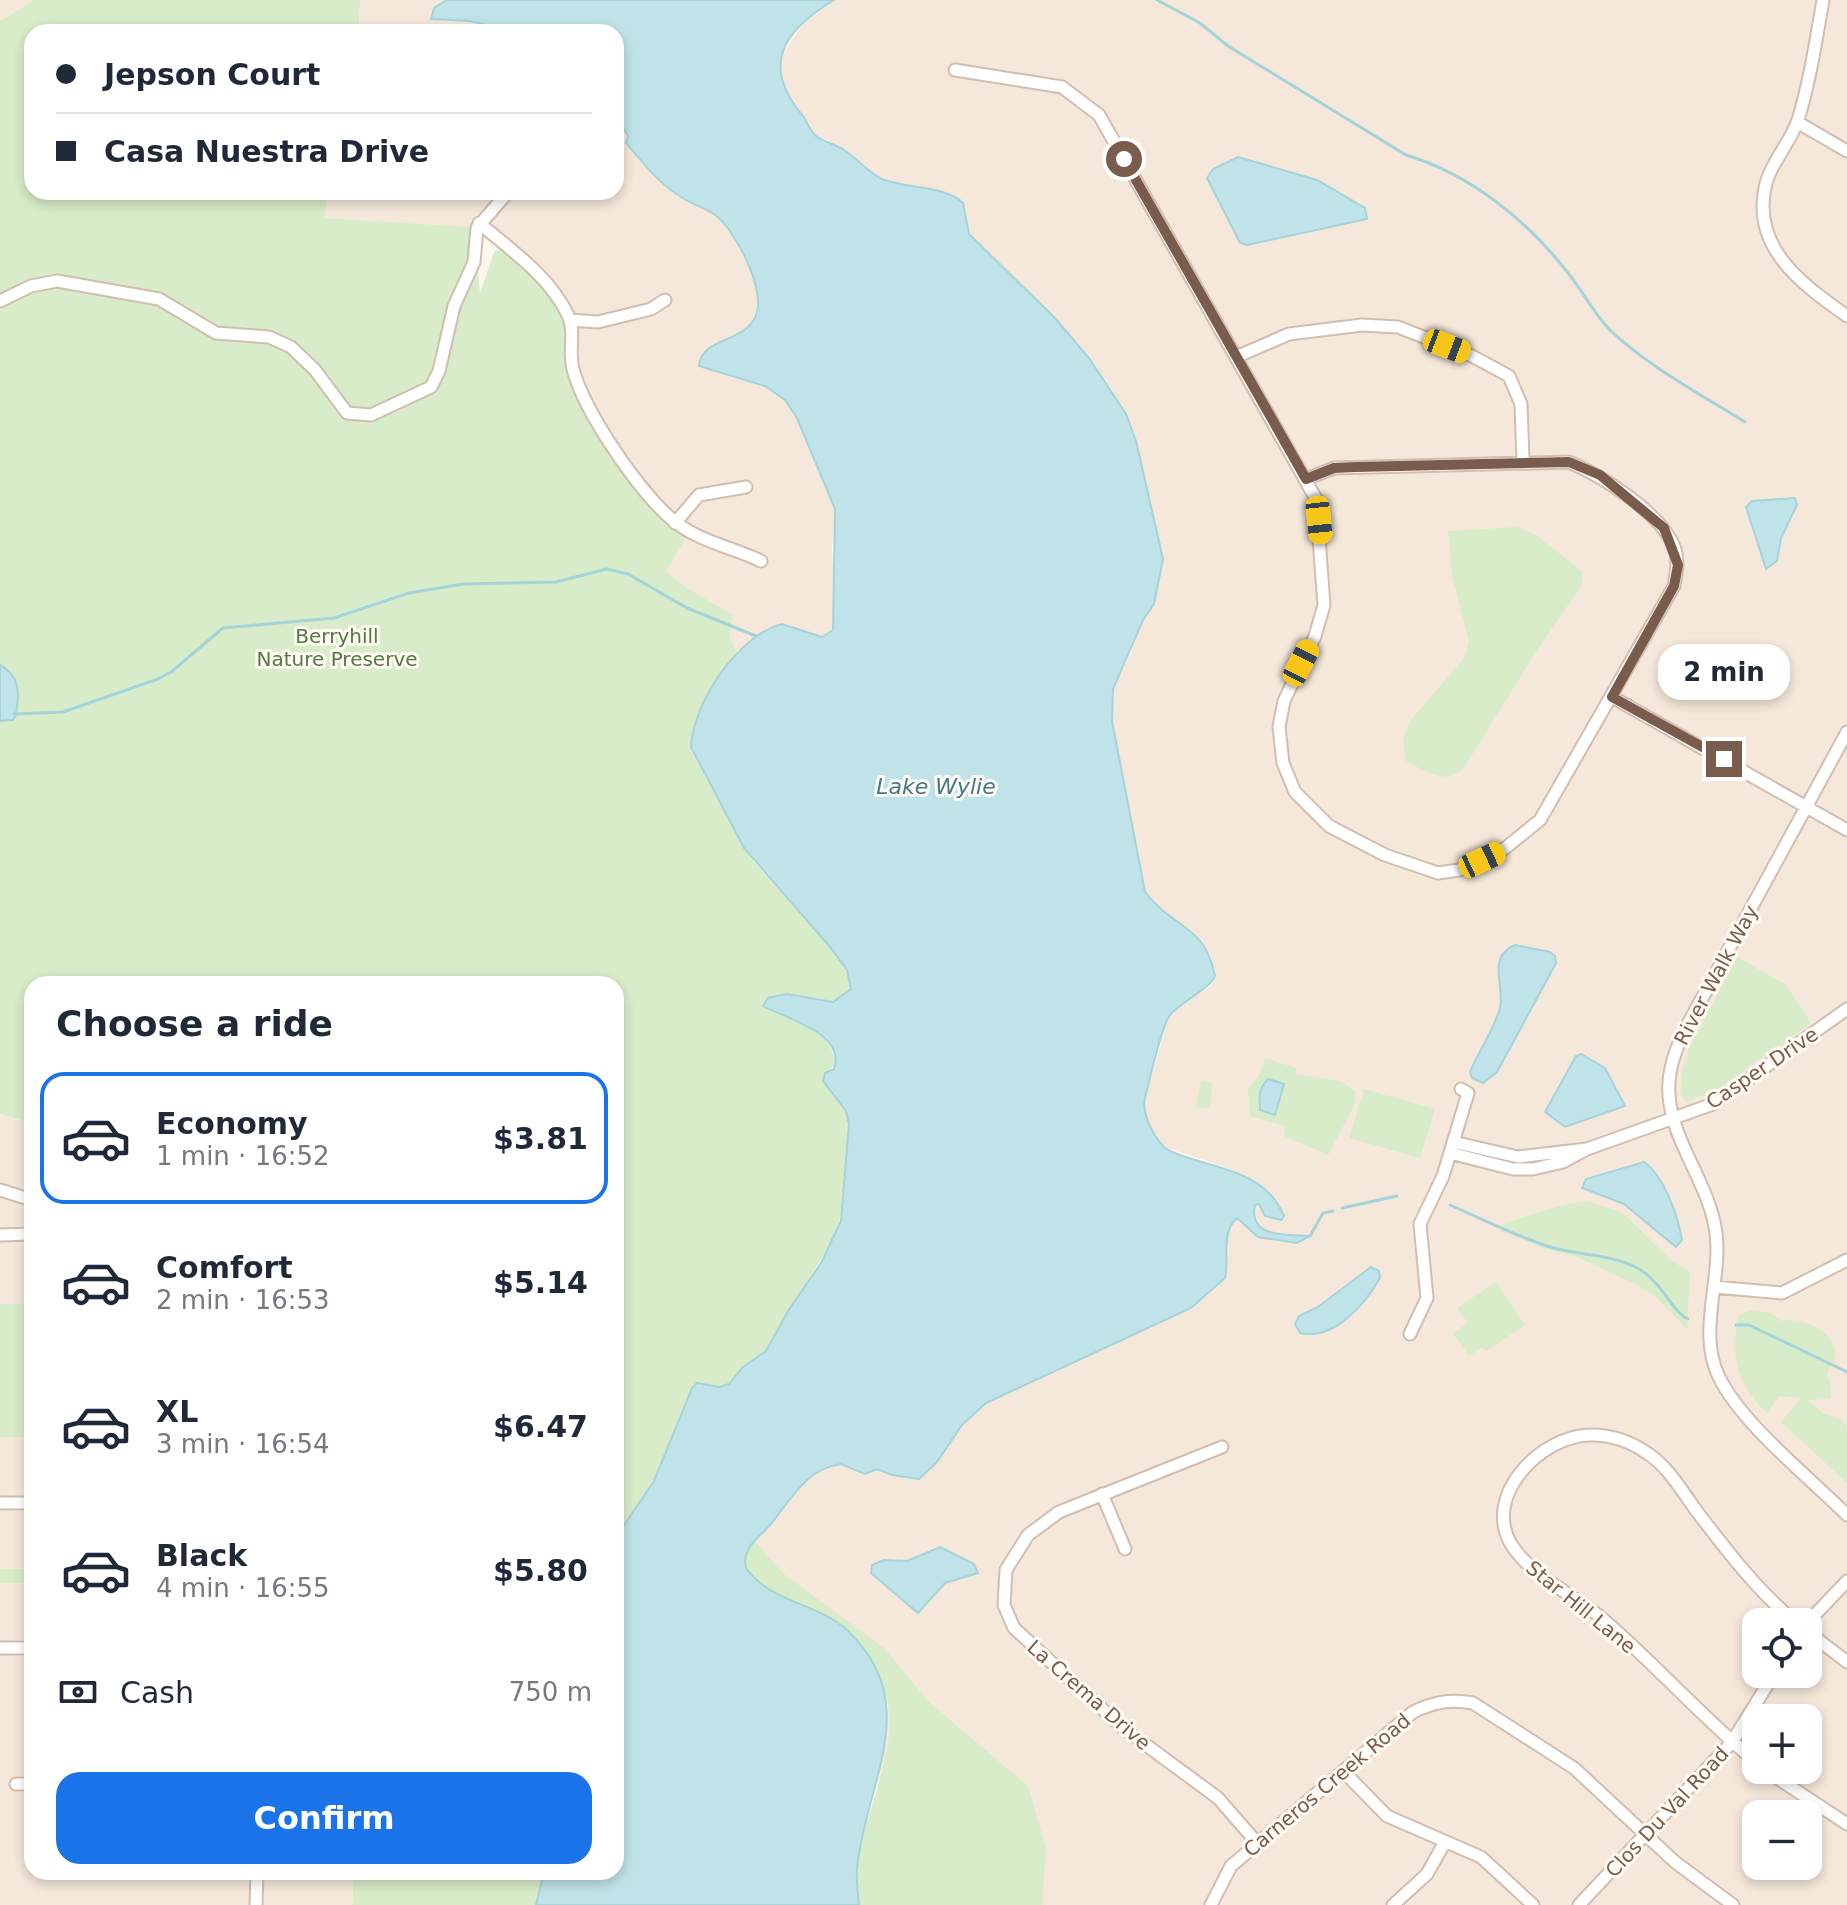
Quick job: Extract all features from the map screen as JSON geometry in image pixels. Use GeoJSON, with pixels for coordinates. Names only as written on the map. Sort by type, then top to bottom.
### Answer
{"type":"FeatureCollection","features":[{"type":"Feature","properties":{"kind":"street"},"geometry":{"type":"LineString","coordinates":[[1823,0],[1797,122],[1767,179],[1762,213],[1765,231],[1792,274],[1847,316]]}},
{"type":"Feature","properties":{"kind":"street"},"geometry":{"type":"LineString","coordinates":[[955,70],[1062,87],[1099,115],[1316,499],[1324,605],[1315,636],[1284,701],[1279,742],[1283,763],[1295,792],[1329,826],[1425,872],[1459,870],[1516,843],[1540,820],[1674,586],[1678,565],[1675,549],[1664,528],[1600,475],[1569,462],[1334,468],[1306,479]]}},
{"type":"Feature","properties":{"kind":"street"},"geometry":{"type":"LineString","coordinates":[[1797,122],[1847,151]]}},
{"type":"Feature","properties":{"kind":"street"},"geometry":{"type":"LineString","coordinates":[[0,301],[31,286],[57,281],[159,299],[216,333],[278,339],[297,350],[340,408],[353,416],[365,416],[394,407],[431,387],[439,371],[454,306],[474,262],[479,223],[501,200]]}},
{"type":"Feature","properties":{"kind":"street"},"geometry":{"type":"LineString","coordinates":[[479,223],[544,280],[570,320],[571,361],[579,385],[637,482],[675,523],[761,561]]}},
{"type":"Feature","properties":{"kind":"street"},"geometry":{"type":"LineString","coordinates":[[570,320],[598,322],[651,309],[665,300]]}},
{"type":"Feature","properties":{"kind":"street"},"geometry":{"type":"LineString","coordinates":[[1236,357],[1289,334],[1362,325],[1398,327],[1472,356],[1509,376],[1521,404],[1523,461]]}},
{"type":"Feature","properties":{"kind":"street"},"geometry":{"type":"LineString","coordinates":[[675,523],[699,495],[746,487]]}},
{"type":"Feature","properties":{"kind":"street"},"geometry":{"type":"LineString","coordinates":[[1612,697],[1847,830]]}},
{"type":"Feature","properties":{"kind":"street","name":"River Walk Way"},"geometry":{"type":"LineString","coordinates":[[1847,732],[1675,1051],[1668,1082],[1673,1121],[1714,1220],[1717,1245],[1710,1348],[1726,1390],[1742,1411],[1847,1515]]}},
{"type":"Feature","properties":{"kind":"street","name":"Casper Drive"},"geometry":{"type":"LineString","coordinates":[[1452,1148],[1518,1157],[1587,1149],[1673,1121],[1713,1104],[1847,1009]]}},
{"type":"Feature","properties":{"kind":"street"},"geometry":{"type":"LineString","coordinates":[[1410,1334],[1427,1298],[1420,1224],[1452,1148],[1468,1094],[1461,1089]]}},
{"type":"Feature","properties":{"kind":"street"},"geometry":{"type":"LineString","coordinates":[[0,1190],[24,1198]]}},
{"type":"Feature","properties":{"kind":"street"},"geometry":{"type":"LineString","coordinates":[[0,1235],[24,1234]]}},
{"type":"Feature","properties":{"kind":"street"},"geometry":{"type":"LineString","coordinates":[[1714,1287],[1782,1293],[1847,1260]]}},
{"type":"Feature","properties":{"kind":"street","name":"Star Hill Lane"},"geometry":{"type":"LineString","coordinates":[[1742,1750],[1604,1619],[1524,1561],[1509,1541],[1504,1508],[1508,1493],[1519,1473],[1550,1448],[1567,1440],[1589,1435],[1626,1439],[1663,1466],[1749,1576],[1781,1608]]}},
{"type":"Feature","properties":{"kind":"street","name":"La Crema Drive"},"geometry":{"type":"LineString","coordinates":[[1222,1447],[1048,1518],[1019,1546],[1003,1582],[1008,1617],[1029,1644],[1123,1728],[1218,1798],[1258,1844]]}},
{"type":"Feature","properties":{"kind":"street"},"geometry":{"type":"LineString","coordinates":[[1102,1494],[1125,1549]]}},
{"type":"Feature","properties":{"kind":"street"},"geometry":{"type":"LineString","coordinates":[[0,1503],[24,1503]]}},
{"type":"Feature","properties":{"kind":"street"},"geometry":{"type":"LineString","coordinates":[[1821,1608],[1847,1581]]}},
{"type":"Feature","properties":{"kind":"street"},"geometry":{"type":"LineString","coordinates":[[1822,1643],[1847,1662]]}},
{"type":"Feature","properties":{"kind":"street"},"geometry":{"type":"LineString","coordinates":[[0,1648],[24,1648]]}},
{"type":"Feature","properties":{"kind":"street","name":"Clos Du Val Road"},"geometry":{"type":"LineString","coordinates":[[1579,1905],[1732,1742],[1765,1688]]}},
{"type":"Feature","properties":{"kind":"street","name":"Carneros Creek Road"},"geometry":{"type":"LineString","coordinates":[[1211,1905],[1224,1874],[1343,1771],[1413,1712],[1431,1704],[1453,1700],[1473,1703],[1574,1768],[1675,1862],[1733,1905]]}},
{"type":"Feature","properties":{"kind":"street"},"geometry":{"type":"LineString","coordinates":[[1343,1771],[1387,1816],[1481,1857],[1533,1905]]}},
{"type":"Feature","properties":{"kind":"street"},"geometry":{"type":"LineString","coordinates":[[16,1784],[24,1784]]}},
{"type":"Feature","properties":{"kind":"street"},"geometry":{"type":"LineString","coordinates":[[1786,1784],[1847,1824]]}},
{"type":"Feature","properties":{"kind":"street"},"geometry":{"type":"LineString","coordinates":[[1393,1905],[1427,1874],[1445,1842]]}},
{"type":"Feature","properties":{"kind":"street"},"geometry":{"type":"LineString","coordinates":[[256,1905],[257,1880]]}},
{"type":"Feature","properties":{"kind":"shaded area"},"geometry":{"type":"Polygon","coordinates":[[[0,0],[34,0],[0,21],[0,0]]]}},
{"type":"Feature","properties":{"kind":"shaded area"},"geometry":{"type":"Polygon","coordinates":[[[360,0],[447,0],[434,8],[443,21],[483,24],[359,24],[360,0]]]}},
{"type":"Feature","properties":{"kind":"shaded area"},"geometry":{"type":"Polygon","coordinates":[[[834,0],[1847,0],[1847,1905],[859,1905],[887,1730],[888,1703],[873,1665],[827,1617],[775,1595],[748,1549],[791,1494],[812,1475],[841,1464],[858,1472],[877,1469],[909,1479],[937,1462],[962,1425],[986,1403],[1191,1308],[1225,1278],[1229,1250],[1226,1236],[1229,1226],[1237,1218],[1258,1237],[1297,1243],[1307,1234],[1294,1239],[1262,1229],[1257,1223],[1255,1205],[1259,1204],[1265,1216],[1281,1220],[1278,1205],[1262,1187],[1253,1179],[1220,1165],[1164,1147],[1148,1121],[1143,1105],[1170,1014],[1212,985],[1215,976],[1211,954],[1159,910],[1145,892],[1112,721],[1113,689],[1131,653],[1163,559],[1126,414],[1101,375],[1055,318],[969,234],[965,206],[947,194],[897,184],[875,175],[841,148],[814,134],[783,91],[779,59],[805,22],[834,0]]]}},
{"type":"Feature","properties":{"kind":"shaded area"},"geometry":{"type":"Polygon","coordinates":[[[624,128],[658,178],[720,219],[733,235],[752,274],[759,299],[753,323],[739,334],[707,348],[741,377],[765,386],[785,400],[797,418],[813,459],[829,487],[835,509],[832,550],[836,616],[833,630],[826,637],[782,624],[762,633],[737,651],[730,639],[732,614],[685,587],[666,571],[637,486],[504,249],[473,227],[323,218],[326,200],[624,200],[624,128]]]}},
{"type":"Feature","properties":{"kind":"shaded area"},"geometry":{"type":"Polygon","coordinates":[[[0,1114],[24,1121],[24,1304],[0,1304],[0,1114]]]}},
{"type":"Feature","properties":{"kind":"shaded area"},"geometry":{"type":"Polygon","coordinates":[[[0,1437],[24,1437],[24,1569],[0,1569],[0,1437]]]}},
{"type":"Feature","properties":{"kind":"shaded area"},"geometry":{"type":"Polygon","coordinates":[[[0,1583],[24,1583],[24,1880],[354,1880],[352,1905],[0,1905],[0,1583]]]}},
{"type":"Feature","properties":{"kind":"green space","name":"Berryhill Nature Preserve"},"geometry":{"type":"Polygon","coordinates":[[[34,0],[360,0],[359,24],[24,24],[24,200],[327,200],[324,218],[474,227],[480,293],[494,252],[499,249],[539,278],[565,315],[569,359],[603,434],[688,534],[666,571],[685,587],[732,614],[730,639],[737,651],[698,717],[693,754],[708,776],[743,847],[822,936],[846,972],[851,989],[833,1003],[812,997],[766,1008],[810,1027],[833,1052],[836,1064],[825,1073],[823,1081],[846,1111],[849,1124],[847,1183],[837,1232],[766,1351],[743,1367],[729,1384],[720,1387],[697,1383],[685,1402],[654,1481],[624,1525],[624,976],[24,976],[24,1121],[0,1114],[0,21],[34,0]]]}},
{"type":"Feature","properties":{"kind":"green space"},"geometry":{"type":"Polygon","coordinates":[[[1517,527],[1533,533],[1582,571],[1582,585],[1537,650],[1464,768],[1457,774],[1443,777],[1428,773],[1406,761],[1403,739],[1410,721],[1464,658],[1469,642],[1452,575],[1448,531],[1517,527]]]}},
{"type":"Feature","properties":{"kind":"green space"},"geometry":{"type":"Polygon","coordinates":[[[1737,957],[1785,984],[1811,1023],[1714,1092],[1686,1102],[1680,1094],[1682,1070],[1689,1048],[1737,957]]]}},
{"type":"Feature","properties":{"kind":"green space"},"geometry":{"type":"Polygon","coordinates":[[[1265,1058],[1296,1068],[1296,1074],[1341,1081],[1356,1091],[1354,1106],[1328,1155],[1284,1136],[1285,1126],[1250,1116],[1248,1089],[1260,1074],[1265,1058]]]}},
{"type":"Feature","properties":{"kind":"green space"},"geometry":{"type":"Polygon","coordinates":[[[1201,1081],[1213,1083],[1209,1108],[1196,1107],[1201,1081]]]}},
{"type":"Feature","properties":{"kind":"green space"},"geometry":{"type":"Polygon","coordinates":[[[1364,1089],[1435,1109],[1420,1158],[1349,1138],[1364,1089]]]}},
{"type":"Feature","properties":{"kind":"green space"},"geometry":{"type":"Polygon","coordinates":[[[1587,1201],[1622,1212],[1672,1261],[1690,1272],[1687,1329],[1655,1296],[1637,1285],[1575,1256],[1548,1250],[1501,1231],[1505,1223],[1587,1201]]]}},
{"type":"Feature","properties":{"kind":"green space"},"geometry":{"type":"Polygon","coordinates":[[[1496,1282],[1525,1325],[1486,1351],[1483,1347],[1469,1356],[1453,1333],[1468,1323],[1457,1308],[1496,1282]]]}},
{"type":"Feature","properties":{"kind":"green space"},"geometry":{"type":"Polygon","coordinates":[[[0,1304],[24,1304],[24,1437],[0,1437],[0,1304]]]}},
{"type":"Feature","properties":{"kind":"green space"},"geometry":{"type":"Polygon","coordinates":[[[1752,1310],[1771,1313],[1781,1321],[1813,1326],[1832,1342],[1835,1356],[1827,1374],[1831,1386],[1830,1399],[1808,1400],[1824,1414],[1842,1420],[1847,1428],[1847,1483],[1781,1422],[1801,1398],[1779,1396],[1767,1413],[1748,1391],[1738,1368],[1735,1344],[1738,1315],[1752,1310]]]}},
{"type":"Feature","properties":{"kind":"green space"},"geometry":{"type":"Polygon","coordinates":[[[754,1541],[784,1574],[885,1649],[929,1702],[1028,1786],[1046,1848],[1042,1905],[859,1905],[859,1857],[889,1737],[887,1700],[871,1665],[855,1642],[836,1623],[816,1610],[778,1596],[757,1583],[744,1560],[754,1541]]]}},
{"type":"Feature","properties":{"kind":"green space"},"geometry":{"type":"Polygon","coordinates":[[[0,1569],[24,1569],[24,1583],[0,1583],[0,1569]]]}},
{"type":"Feature","properties":{"kind":"green space"},"geometry":{"type":"Polygon","coordinates":[[[354,1880],[542,1880],[536,1905],[352,1905],[354,1880]]]}},
{"type":"Feature","properties":{"kind":"water","name":"Lake Wylie"},"geometry":{"type":"Polygon","coordinates":[[[447,0],[834,0],[802,24],[783,50],[780,65],[790,98],[812,132],[844,150],[872,173],[892,182],[946,193],[963,203],[969,234],[1055,318],[1089,358],[1126,414],[1136,441],[1163,559],[1154,604],[1143,620],[1113,689],[1112,721],[1145,892],[1196,936],[1204,946],[1215,976],[1170,1015],[1147,1090],[1145,1112],[1155,1135],[1170,1151],[1235,1172],[1263,1188],[1284,1216],[1281,1220],[1265,1216],[1259,1204],[1255,1205],[1255,1216],[1264,1230],[1282,1235],[1310,1236],[1297,1243],[1258,1237],[1237,1218],[1227,1238],[1225,1278],[1191,1308],[986,1403],[962,1425],[937,1462],[919,1479],[877,1469],[865,1474],[841,1464],[818,1472],[800,1487],[748,1549],[746,1568],[757,1580],[782,1596],[836,1621],[848,1631],[871,1659],[883,1687],[887,1716],[884,1745],[857,1868],[859,1905],[536,1905],[542,1880],[624,1880],[624,1525],[654,1481],[692,1388],[697,1383],[720,1387],[729,1384],[743,1367],[766,1351],[788,1311],[821,1263],[841,1221],[849,1124],[846,1111],[823,1081],[825,1073],[834,1069],[836,1056],[823,1036],[763,1006],[768,998],[787,994],[833,1002],[851,989],[847,970],[744,848],[691,747],[700,711],[709,692],[734,656],[750,642],[782,624],[822,637],[833,630],[835,509],[797,418],[785,400],[765,386],[699,366],[706,351],[747,328],[753,321],[758,298],[755,284],[744,254],[721,220],[671,190],[626,143],[624,24],[483,24],[431,19],[434,8],[447,0]]]}},
{"type":"Feature","properties":{"kind":"water"},"geometry":{"type":"Polygon","coordinates":[[[1238,157],[1317,180],[1365,208],[1367,219],[1247,245],[1240,243],[1207,178],[1213,169],[1238,157]]]}},
{"type":"Feature","properties":{"kind":"water"},"geometry":{"type":"Polygon","coordinates":[[[1795,498],[1797,505],[1781,538],[1777,561],[1766,569],[1746,507],[1752,501],[1795,498]]]}},
{"type":"Feature","properties":{"kind":"water"},"geometry":{"type":"Polygon","coordinates":[[[0,665],[12,674],[17,686],[17,707],[13,720],[0,721],[0,665]]]}},
{"type":"Feature","properties":{"kind":"water"},"geometry":{"type":"Polygon","coordinates":[[[1515,945],[1550,952],[1555,956],[1556,963],[1497,1072],[1483,1083],[1472,1078],[1470,1072],[1500,1008],[1498,973],[1501,957],[1515,945]]]}},
{"type":"Feature","properties":{"kind":"water"},"geometry":{"type":"Polygon","coordinates":[[[1581,1054],[1605,1068],[1625,1106],[1565,1127],[1545,1112],[1576,1056],[1581,1054]]]}},
{"type":"Feature","properties":{"kind":"water"},"geometry":{"type":"Polygon","coordinates":[[[1268,1079],[1284,1084],[1275,1115],[1260,1110],[1261,1090],[1268,1079]]]}},
{"type":"Feature","properties":{"kind":"water"},"geometry":{"type":"Polygon","coordinates":[[[1644,1162],[1658,1177],[1673,1208],[1682,1240],[1676,1247],[1624,1204],[1582,1188],[1586,1179],[1644,1162]]]}},
{"type":"Feature","properties":{"kind":"water"},"geometry":{"type":"Polygon","coordinates":[[[1371,1267],[1379,1271],[1380,1278],[1348,1318],[1325,1331],[1300,1333],[1295,1324],[1299,1316],[1318,1307],[1371,1267]]]}},
{"type":"Feature","properties":{"kind":"water"},"geometry":{"type":"Polygon","coordinates":[[[940,1547],[974,1564],[978,1573],[945,1583],[918,1613],[871,1573],[872,1565],[884,1560],[907,1561],[940,1547]]]}},
{"type":"Feature","properties":{"kind":"waterway"},"geometry":{"type":"LineString","coordinates":[[1157,0],[1200,23],[1228,46],[1406,155],[1453,174],[1496,202],[1552,254],[1612,332],[1659,369],[1745,422]]}},
{"type":"Feature","properties":{"kind":"waterway"},"geometry":{"type":"LineString","coordinates":[[14,714],[63,712],[158,679],[171,672],[223,628],[334,618],[409,593],[463,584],[556,582],[607,569],[628,574],[687,608],[756,636]]}},
{"type":"Feature","properties":{"kind":"waterway"},"geometry":{"type":"LineString","coordinates":[[1342,1208],[1397,1196]]}},
{"type":"Feature","properties":{"kind":"waterway"},"geometry":{"type":"LineString","coordinates":[[1450,1205],[1547,1246],[1627,1263],[1653,1280],[1688,1319]]}},
{"type":"Feature","properties":{"kind":"waterway"},"geometry":{"type":"LineString","coordinates":[[1310,1236],[1323,1213],[1333,1211]]}},
{"type":"Feature","properties":{"kind":"waterway"},"geometry":{"type":"LineString","coordinates":[[1736,1325],[1749,1325],[1847,1372]]}},
{"type":"Feature","properties":{"kind":"route"},"geometry":{"type":"LineString","coordinates":[[1124,159],[1306,479],[1334,468],[1569,462],[1600,475],[1664,528],[1675,549],[1678,565],[1674,586],[1612,697],[1724,759]]}}]}
